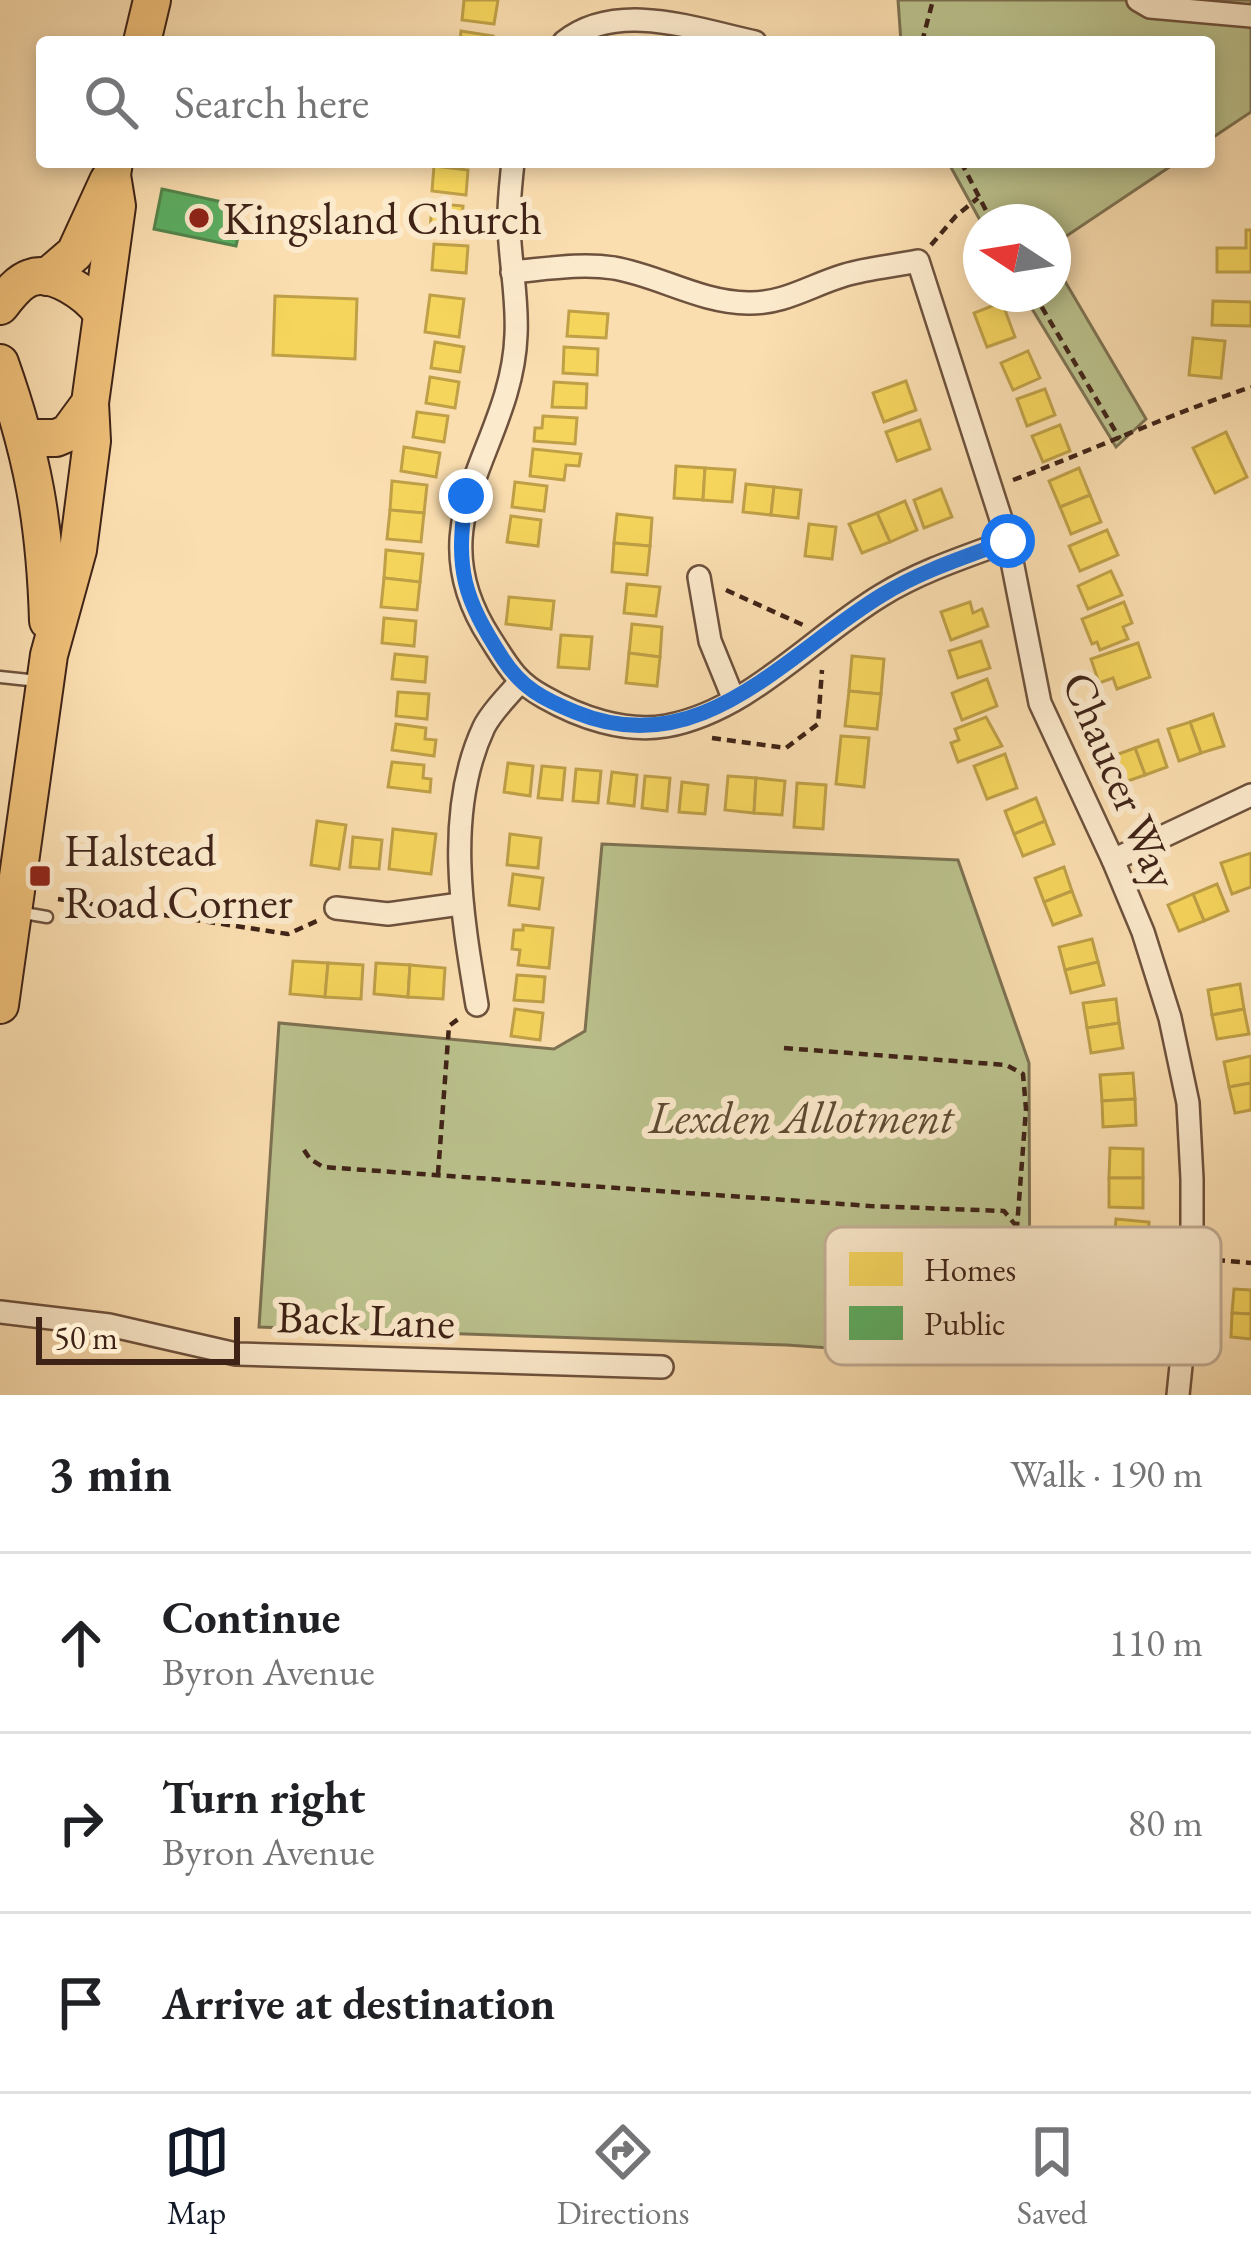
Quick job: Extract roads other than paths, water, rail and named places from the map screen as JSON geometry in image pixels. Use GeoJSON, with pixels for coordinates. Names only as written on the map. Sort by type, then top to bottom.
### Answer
{"type":"FeatureCollection","features":[{"type":"Feature","properties":{"kind":"main road"},"geometry":{"type":"LineString","coordinates":[[143,36],[152,0]]}},
{"type":"Feature","properties":{"kind":"main road"},"geometry":{"type":"LineString","coordinates":[[18,281],[75,253],[113,168]]}},
{"type":"Feature","properties":{"kind":"main road"},"geometry":{"type":"LineString","coordinates":[[47,668],[78,550],[92,441],[90,403],[100,311],[108,286],[117,206],[113,168]]}},
{"type":"Feature","properties":{"kind":"main road"},"geometry":{"type":"LineString","coordinates":[[18,281],[82,293],[100,311]]}},
{"type":"Feature","properties":{"kind":"main road"},"geometry":{"type":"LineString","coordinates":[[0,363],[27,438],[46,549],[47,668],[26,907],[0,1005]]}},
{"type":"Feature","properties":{"kind":"main road"},"geometry":{"type":"LineString","coordinates":[[27,438],[68,433],[90,403]]}},
{"type":"Feature","properties":{"kind":"street"},"geometry":{"type":"LineString","coordinates":[[1138,0],[1150,7],[1251,16]]}},
{"type":"Feature","properties":{"kind":"street"},"geometry":{"type":"LineString","coordinates":[[571,36],[580,29],[618,19],[727,36]]}},
{"type":"Feature","properties":{"kind":"street"},"geometry":{"type":"LineString","coordinates":[[512,168],[508,221],[516,336],[510,373],[466,496],[459,546],[472,611],[519,683],[594,720],[627,727],[666,726],[734,700],[880,596],[913,578],[1008,541]]}},
{"type":"Feature","properties":{"kind":"street","name":"Chaucer Way"},"geometry":{"type":"LineString","coordinates":[[512,272],[613,268],[703,298],[751,304],[794,297],[843,275],[918,261],[1008,541],[1040,703],[1143,932],[1170,1018],[1188,1103],[1191,1227]]}},
{"type":"Feature","properties":{"kind":"street"},"geometry":{"type":"LineString","coordinates":[[699,578],[710,641],[734,700]]}},
{"type":"Feature","properties":{"kind":"street"},"geometry":{"type":"LineString","coordinates":[[477,1005],[460,904],[464,799],[486,722],[519,683]]}},
{"type":"Feature","properties":{"kind":"street"},"geometry":{"type":"LineString","coordinates":[[1113,860],[1251,795]]}},
{"type":"Feature","properties":{"kind":"street"},"geometry":{"type":"LineString","coordinates":[[336,908],[388,914],[460,904]]}},
{"type":"Feature","properties":{"kind":"street","name":"Back Lane"},"geometry":{"type":"LineString","coordinates":[[0,1312],[109,1325],[236,1354],[662,1367]]}},
{"type":"Feature","properties":{"kind":"street","name":"Chaucer Way"},"geometry":{"type":"LineString","coordinates":[[1178,1395],[1180,1365]]}},
{"type":"Feature","properties":{"kind":"lane"},"geometry":{"type":"LineString","coordinates":[[0,677],[47,668]]}},
{"type":"Feature","properties":{"kind":"place","name":"Kingsland Church"},"geometry":{"type":"Point","coordinates":[199,218]}},
{"type":"Feature","properties":{"kind":"place","name":"Halstead Road Corner"},"geometry":{"type":"Point","coordinates":[40,876]}},
{"type":"Feature","properties":{"kind":"park label","name":"Lexden Allotment"},"geometry":{"type":"Point","coordinates":[801,1117]}}]}
